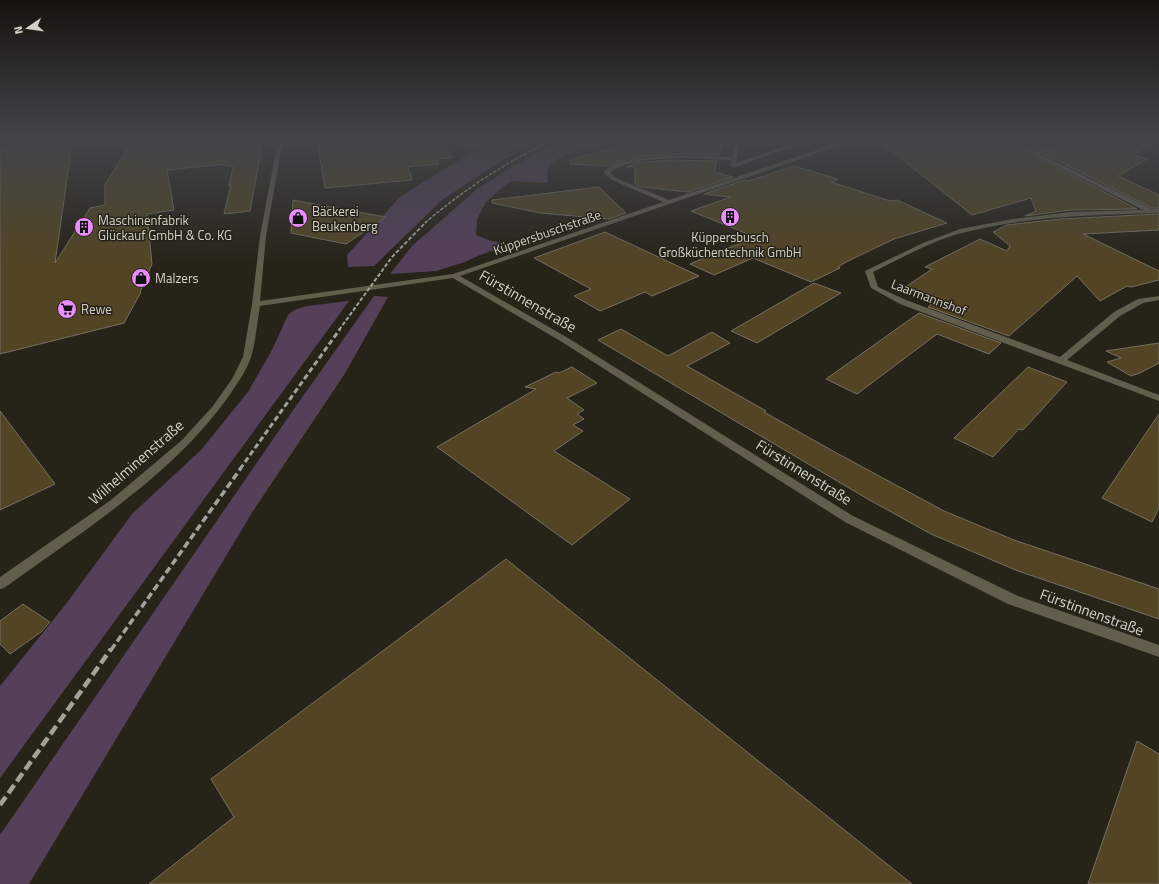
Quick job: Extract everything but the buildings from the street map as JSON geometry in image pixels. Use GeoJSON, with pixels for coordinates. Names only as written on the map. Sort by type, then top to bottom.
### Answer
{"type":"FeatureCollection","features":[{"type":"Feature","properties":{"kind":"street","name":"Wilhelminenstraße"},"geometry":{"type":"LineString","coordinates":[[0,584],[114,503],[186,442],[216,408],[236,379],[247,357],[256,304],[263,236],[272,181]]}},
{"type":"Feature","properties":{"kind":"street"},"geometry":{"type":"LineString","coordinates":[[619,181],[668,202]]}},
{"type":"Feature","properties":{"kind":"street","name":"Küppersbuschstraße"},"geometry":{"type":"LineString","coordinates":[[256,304],[454,276],[731,181]]}},
{"type":"Feature","properties":{"kind":"street"},"geometry":{"type":"LineString","coordinates":[[1092,181],[1157,213]]}},
{"type":"Feature","properties":{"kind":"street","name":"Laarmannshof"},"geometry":{"type":"LineString","coordinates":[[1157,213],[1070,214],[1012,221],[960,231],[925,244],[869,271],[875,288],[903,302],[1159,398]]}},
{"type":"Feature","properties":{"kind":"street","name":"Fürstinnenstraße"},"geometry":{"type":"LineString","coordinates":[[454,276],[565,340],[849,519],[1014,600],[1159,651]]}},
{"type":"Feature","properties":{"kind":"street"},"geometry":{"type":"LineString","coordinates":[[1061,361],[1117,314],[1141,301],[1159,298]]}},
{"type":"Feature","properties":{"kind":"shaded area"},"geometry":{"type":"Polygon","coordinates":[[[425,181],[470,181],[442,200],[374,266],[348,267],[347,255],[401,196],[425,181]]]}},
{"type":"Feature","properties":{"kind":"shaded area"},"geometry":{"type":"Polygon","coordinates":[[[489,181],[512,181],[485,203],[477,220],[476,235],[491,241],[510,244],[465,262],[436,271],[390,274],[412,246],[477,189],[489,181]]]}},
{"type":"Feature","properties":{"kind":"shaded area"},"geometry":{"type":"Polygon","coordinates":[[[517,181],[548,181],[548,183],[517,181]]]}},
{"type":"Feature","properties":{"kind":"shaded area"},"geometry":{"type":"Polygon","coordinates":[[[374,296],[388,297],[344,375],[253,511],[29,884],[0,884],[0,835],[296,406],[374,296]]]}},
{"type":"Feature","properties":{"kind":"shaded area"},"geometry":{"type":"Polygon","coordinates":[[[349,301],[0,778],[0,686],[66,604],[132,514],[201,450],[248,392],[272,350],[288,315],[294,310],[307,306],[349,301]]]}},
{"type":"Feature","properties":{"kind":"railway"},"geometry":{"type":"LineString","coordinates":[[425,223],[480,181]]}},
{"type":"Feature","properties":{"kind":"railway"},"geometry":{"type":"LineString","coordinates":[[339,330],[392,257],[425,223]]}},
{"type":"Feature","properties":{"kind":"railway"},"geometry":{"type":"LineString","coordinates":[[240,469],[340,329]]}},
{"type":"Feature","properties":{"kind":"railway"},"geometry":{"type":"LineString","coordinates":[[111,650],[241,468]]}},
{"type":"Feature","properties":{"kind":"railway"},"geometry":{"type":"LineString","coordinates":[[0,805],[111,649]]}},
{"type":"Feature","properties":{"kind":"place","name":"Küppersbusch Großküchentechnik GmbH"},"geometry":{"type":"Point","coordinates":[730,217]}},
{"type":"Feature","properties":{"kind":"place","name":"Bäckerei Beukenberg"},"geometry":{"type":"Point","coordinates":[298,218]}},
{"type":"Feature","properties":{"kind":"place","name":"Maschinenfabrik Glückauf GmbH & Co. KG"},"geometry":{"type":"Point","coordinates":[84,227]}},
{"type":"Feature","properties":{"kind":"place","name":"Malzers"},"geometry":{"type":"Point","coordinates":[141,278]}},
{"type":"Feature","properties":{"kind":"place","name":"Rewe"},"geometry":{"type":"Point","coordinates":[67,309]}}]}
